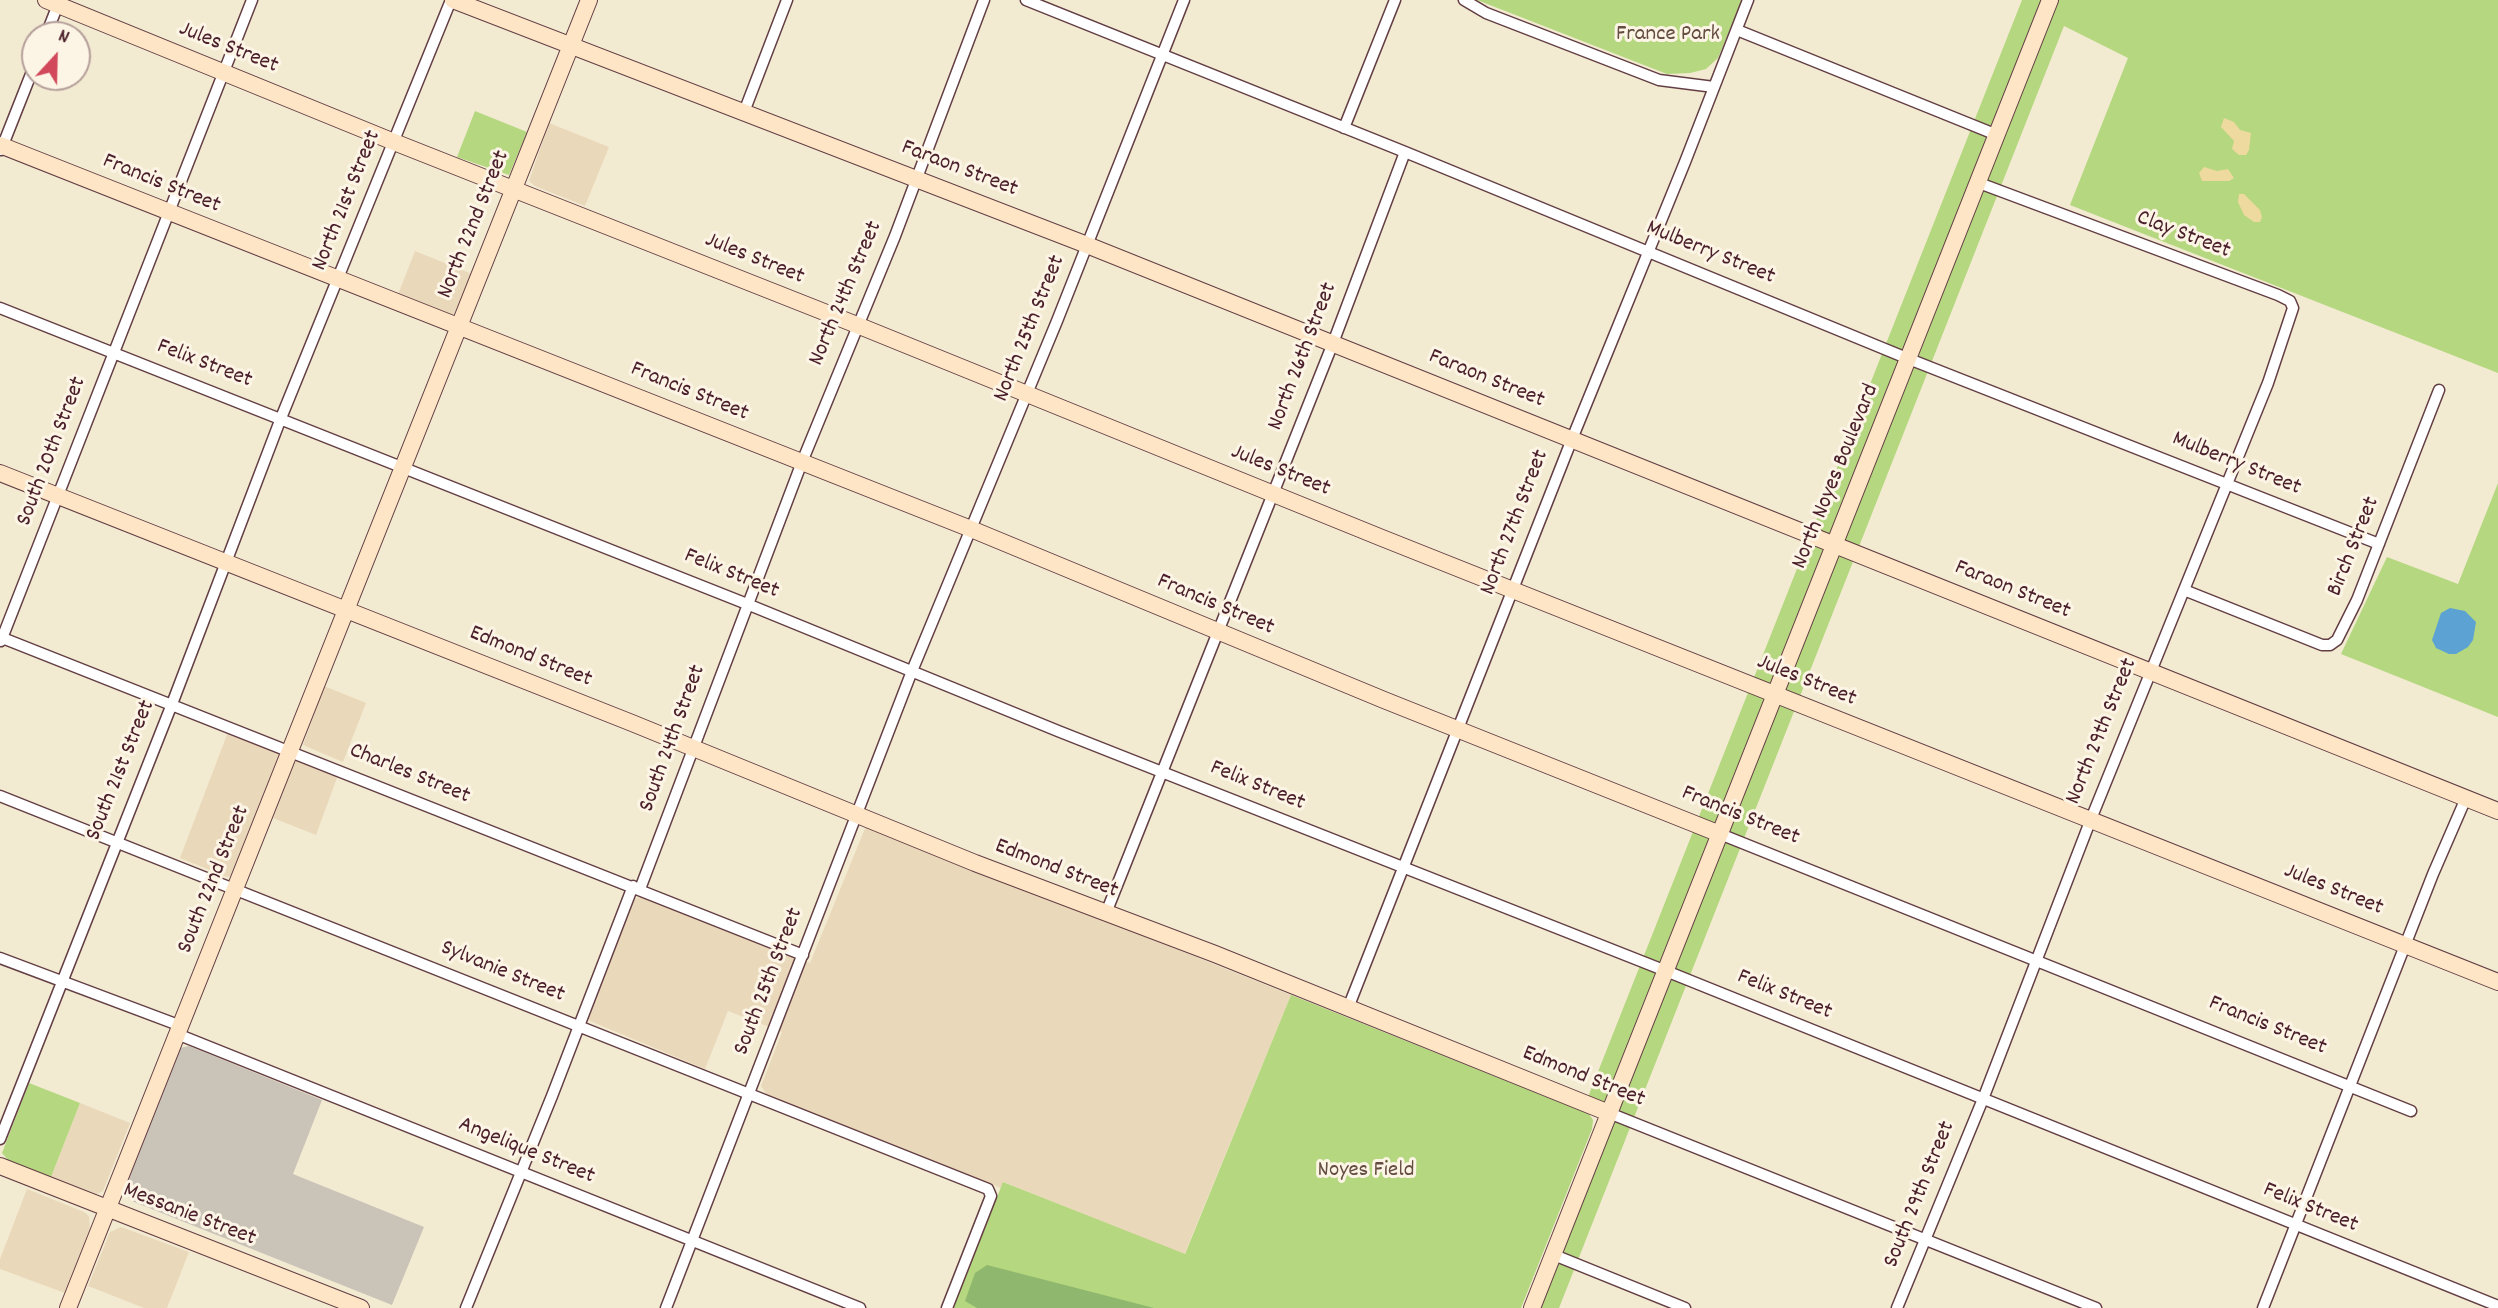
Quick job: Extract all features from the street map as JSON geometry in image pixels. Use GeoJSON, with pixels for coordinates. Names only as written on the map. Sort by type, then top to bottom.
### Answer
{"type":"FeatureCollection","features":[{"type":"Feature","properties":{"kind":"main road","name":"Faraon Street"},"geometry":{"type":"LineString","coordinates":[[452,0],[1087,245],[2498,811]]}},
{"type":"Feature","properties":{"kind":"main road","name":"North 22nd Street"},"geometry":{"type":"LineString","coordinates":[[402,467],[589,0]]}},
{"type":"Feature","properties":{"kind":"main road","name":"North Noyes Boulevard"},"geometry":{"type":"LineString","coordinates":[[1532,1308],[2050,0]]}},
{"type":"Feature","properties":{"kind":"main road","name":"Jules Street"},"geometry":{"type":"LineString","coordinates":[[55,2],[394,142],[2498,982]]}},
{"type":"Feature","properties":{"kind":"main road","name":"Francis Street"},"geometry":{"type":"LineString","coordinates":[[1,148],[802,462],[1720,834]]}},
{"type":"Feature","properties":{"kind":"main road","name":"South 22nd Street"},"geometry":{"type":"LineString","coordinates":[[68,1308],[292,751],[402,467]]}},
{"type":"Feature","properties":{"kind":"main road","name":"Edmond Street"},"geometry":{"type":"LineString","coordinates":[[0,473],[1609,1113]]}},
{"type":"Feature","properties":{"kind":"main road","name":"Messanie Street"},"geometry":{"type":"LineString","coordinates":[[0,1166],[361,1308]]}},
{"type":"Feature","properties":{"kind":"street","name":"South 20th Street"},"geometry":{"type":"LineString","coordinates":[[1,639],[252,0]]}},
{"type":"Feature","properties":{"kind":"street","name":"North 21st Street"},"geometry":{"type":"LineString","coordinates":[[281,418],[452,0]]}},
{"type":"Feature","properties":{"kind":"street"},"geometry":{"type":"LineString","coordinates":[[744,112],[788,0]]}},
{"type":"Feature","properties":{"kind":"street","name":"North 24th Street"},"geometry":{"type":"LineString","coordinates":[[747,604],[917,178],[984,0]]}},
{"type":"Feature","properties":{"kind":"street","name":"Mulberry Street"},"geometry":{"type":"LineString","coordinates":[[1026,0],[1909,359],[2379,544]]}},
{"type":"Feature","properties":{"kind":"street","name":"North 25th Street"},"geometry":{"type":"LineString","coordinates":[[912,671],[1027,395],[1184,0]]}},
{"type":"Feature","properties":{"kind":"street"},"geometry":{"type":"LineString","coordinates":[[1344,128],[1395,0]]}},
{"type":"Feature","properties":{"kind":"street"},"geometry":{"type":"LineString","coordinates":[[1464,0],[1486,13],[1659,80],[1714,88]]}},
{"type":"Feature","properties":{"kind":"street","name":"North 27th Street"},"geometry":{"type":"LineString","coordinates":[[1348,1008],[1748,0]]}},
{"type":"Feature","properties":{"kind":"street"},"geometry":{"type":"LineString","coordinates":[[50,21],[55,2]]}},
{"type":"Feature","properties":{"kind":"street"},"geometry":{"type":"LineString","coordinates":[[1737,30],[1997,135]]}},
{"type":"Feature","properties":{"kind":"street"},"geometry":{"type":"LineString","coordinates":[[1,148],[24,91]]}},
{"type":"Feature","properties":{"kind":"street","name":"North 26th Street"},"geometry":{"type":"LineString","coordinates":[[1106,913],[1273,494],[1405,152]]}},
{"type":"Feature","properties":{"kind":"street","name":"Clay Street"},"geometry":{"type":"LineString","coordinates":[[1979,183],[2290,301],[2293,314],[2268,383]]}},
{"type":"Feature","properties":{"kind":"street","name":"Felix Street"},"geometry":{"type":"LineString","coordinates":[[0,308],[1666,971],[2498,1306]]}},
{"type":"Feature","properties":{"kind":"street","name":"North 29th Street"},"geometry":{"type":"LineString","coordinates":[[1983,1099],[2091,819],[2268,383]]}},
{"type":"Feature","properties":{"kind":"street","name":"Birch Street"},"geometry":{"type":"LineString","coordinates":[[2184,590],[2322,645],[2329,645],[2337,640],[2357,600],[2439,390]]}},
{"type":"Feature","properties":{"kind":"street","name":"South 21st Street"},"geometry":{"type":"LineString","coordinates":[[0,1139],[172,704],[281,418]]}},
{"type":"Feature","properties":{"kind":"street","name":"South 24th Street"},"geometry":{"type":"LineString","coordinates":[[466,1308],[693,748],[747,604]]}},
{"type":"Feature","properties":{"kind":"street","name":"Charles Street"},"geometry":{"type":"LineString","coordinates":[[1,639],[292,751],[803,955]]}},
{"type":"Feature","properties":{"kind":"street","name":"South 25th Street"},"geometry":{"type":"LineString","coordinates":[[666,1308],[912,671]]}},
{"type":"Feature","properties":{"kind":"street","name":"Sylvanie Street"},"geometry":{"type":"LineString","coordinates":[[0,796],[988,1189],[991,1196],[947,1308]]}},
{"type":"Feature","properties":{"kind":"street"},"geometry":{"type":"LineString","coordinates":[[2263,1308],[2466,798]]}},
{"type":"Feature","properties":{"kind":"street","name":"Francis Street"},"geometry":{"type":"LineString","coordinates":[[1720,834],[2411,1111]]}},
{"type":"Feature","properties":{"kind":"street","name":"Angelique Street"},"geometry":{"type":"LineString","coordinates":[[0,958],[520,1172],[860,1308]]}},
{"type":"Feature","properties":{"kind":"street","name":"South 29th Street"},"geometry":{"type":"LineString","coordinates":[[1897,1308],[1983,1099]]}},
{"type":"Feature","properties":{"kind":"street","name":"Edmond Street"},"geometry":{"type":"LineString","coordinates":[[1609,1113],[2096,1308]]}},
{"type":"Feature","properties":{"kind":"street"},"geometry":{"type":"LineString","coordinates":[[1554,1255],[1685,1308]]}},
{"type":"Feature","properties":{"kind":"shaded area"},"geometry":{"type":"Polygon","coordinates":[[[549,123],[609,147],[585,206],[535,186],[529,181],[549,123]]]}},
{"type":"Feature","properties":{"kind":"shaded area"},"geometry":{"type":"Polygon","coordinates":[[[415,251],[472,274],[453,316],[397,297],[415,251]]]}},
{"type":"Feature","properties":{"kind":"shaded area"},"geometry":{"type":"Polygon","coordinates":[[[324,686],[366,703],[343,762],[303,745],[324,686]]]}},
{"type":"Feature","properties":{"kind":"shaded area"},"geometry":{"type":"Polygon","coordinates":[[[228,732],[275,750],[280,759],[233,876],[227,877],[180,858],[228,732]]]}},
{"type":"Feature","properties":{"kind":"shaded area"},"geometry":{"type":"Polygon","coordinates":[[[298,760],[338,775],[316,835],[273,818],[293,764],[298,760]]]}},
{"type":"Feature","properties":{"kind":"shaded area"},"geometry":{"type":"Polygon","coordinates":[[[866,826],[1291,995],[1184,1255],[1004,1182],[1001,1188],[767,1095],[761,1086],[782,1032],[728,1011],[705,1069],[590,1021],[588,1017],[632,902],[636,898],[642,897],[810,963],[866,826]]]}},
{"type":"Feature","properties":{"kind":"shaded area"},"geometry":{"type":"Polygon","coordinates":[[[189,1046],[322,1100],[293,1174],[424,1227],[392,1305],[134,1202],[128,1197],[125,1191],[127,1182],[180,1048],[189,1046]]]}},
{"type":"Feature","properties":{"kind":"shaded area"},"geometry":{"type":"Polygon","coordinates":[[[80,1103],[130,1123],[103,1191],[97,1194],[51,1177],[80,1103]]]}},
{"type":"Feature","properties":{"kind":"shaded area"},"geometry":{"type":"Polygon","coordinates":[[[27,1189],[89,1216],[90,1230],[65,1293],[0,1269],[0,1259],[27,1189]]]}},
{"type":"Feature","properties":{"kind":"shaded area"},"geometry":{"type":"Polygon","coordinates":[[[121,1227],[189,1252],[167,1308],[144,1308],[88,1286],[110,1232],[121,1227]]]}},
{"type":"Feature","properties":{"kind":"green space","name":"France Park"},"geometry":{"type":"Polygon","coordinates":[[[1477,0],[1742,0],[1718,58],[1706,69],[1667,74],[1477,0]]]}},
{"type":"Feature","properties":{"kind":"green space"},"geometry":{"type":"Polygon","coordinates":[[[2022,0],[2498,0],[2498,373],[2070,205],[2128,58],[2064,26],[1559,1308],[1541,1308],[1619,1110],[1588,1097],[2022,0]]]}},
{"type":"Feature","properties":{"kind":"green space"},"geometry":{"type":"Polygon","coordinates":[[[475,111],[527,132],[509,175],[457,157],[475,111]]]}},
{"type":"Feature","properties":{"kind":"green space"},"geometry":{"type":"Polygon","coordinates":[[[2498,483],[2498,717],[2341,654],[2387,557],[2458,584],[2498,483]]]}},
{"type":"Feature","properties":{"kind":"green space","name":"Noyes Field"},"geometry":{"type":"Polygon","coordinates":[[[1291,995],[1589,1114],[1593,1120],[1592,1129],[1521,1308],[953,1308],[1003,1182],[1185,1254],[1291,995]]]}},
{"type":"Feature","properties":{"kind":"green space"},"geometry":{"type":"Polygon","coordinates":[[[29,1083],[80,1103],[51,1177],[8,1160],[2,1153],[29,1083]]]}},
{"type":"Feature","properties":{"kind":"green space"},"geometry":{"type":"Polygon","coordinates":[[[987,1265],[1154,1308],[977,1308],[965,1301],[975,1273],[987,1265]]]}},
{"type":"Feature","properties":{"kind":"sand"},"geometry":{"type":"Polygon","coordinates":[[[2224,118],[2234,122],[2240,130],[2251,133],[2246,155],[2239,155],[2232,149],[2234,141],[2221,127],[2224,118]]]}},
{"type":"Feature","properties":{"kind":"sand"},"geometry":{"type":"Polygon","coordinates":[[[2204,167],[2217,171],[2228,169],[2234,178],[2229,181],[2202,181],[2199,173],[2204,167]]]}},
{"type":"Feature","properties":{"kind":"sand"},"geometry":{"type":"Polygon","coordinates":[[[2239,194],[2244,194],[2260,210],[2260,222],[2254,222],[2244,215],[2238,202],[2239,194]]]}},
{"type":"Feature","properties":{"kind":"water"},"geometry":{"type":"Polygon","coordinates":[[[2450,608],[2465,611],[2476,622],[2473,640],[2468,647],[2456,654],[2436,648],[2432,640],[2441,613],[2450,608]]]}}]}
